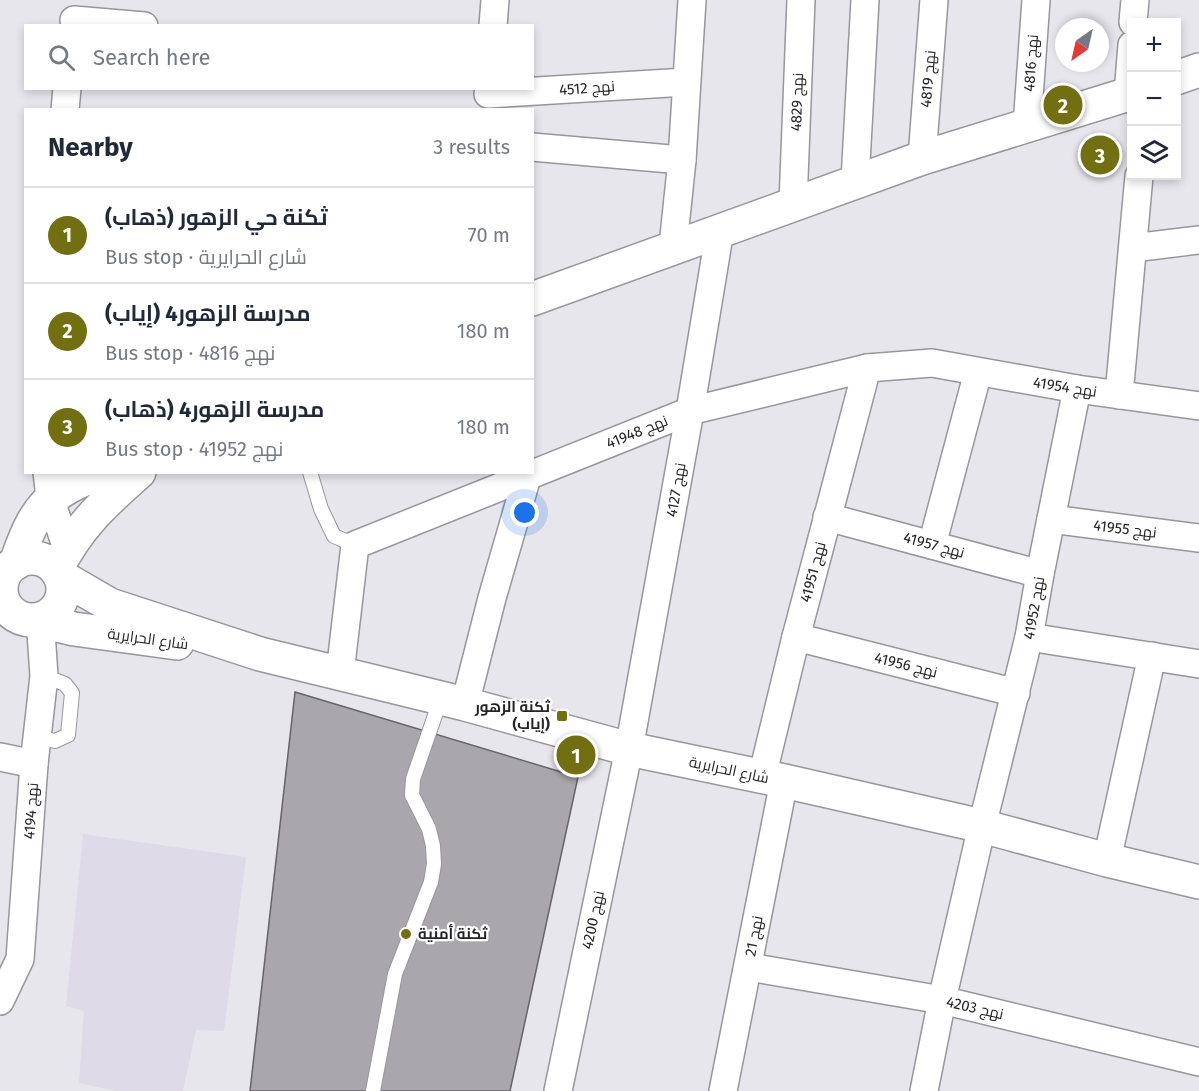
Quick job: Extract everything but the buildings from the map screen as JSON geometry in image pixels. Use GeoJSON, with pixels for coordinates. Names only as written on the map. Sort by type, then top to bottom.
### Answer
{"type":"FeatureCollection","features":[{"type":"Feature","properties":{"kind":"main road"},"geometry":{"type":"LineString","coordinates":[[1181,76],[1199,70]]}},
{"type":"Feature","properties":{"kind":"main road"},"geometry":{"type":"LineString","coordinates":[[534,298],[855,181],[1127,94]]}},
{"type":"Feature","properties":{"kind":"main road"},"geometry":{"type":"LineString","coordinates":[[97,474],[65,487],[49,485],[38,513],[9,565],[1,586],[4,601],[19,613],[50,615],[60,604],[63,590],[61,565],[95,512],[137,474]]}},
{"type":"Feature","properties":{"kind":"main road"},"geometry":{"type":"LineString","coordinates":[[9,565],[30,558],[61,565]]}},
{"type":"Feature","properties":{"kind":"main road","name":"شارع الحرايرية"},"geometry":{"type":"LineString","coordinates":[[61,565],[110,604],[260,654],[453,701],[629,749],[981,826],[1199,882]]}},
{"type":"Feature","properties":{"kind":"main road","name":"شارع الحرايرية"},"geometry":{"type":"LineString","coordinates":[[19,613],[84,630],[260,654]]}},
{"type":"Feature","properties":{"kind":"street"},"geometry":{"type":"LineString","coordinates":[[493,24],[495,0]]}},
{"type":"Feature","properties":{"kind":"street"},"geometry":{"type":"LineString","coordinates":[[673,246],[682,160],[692,0]]}},
{"type":"Feature","properties":{"kind":"street","name":"نهج 4829"},"geometry":{"type":"LineString","coordinates":[[793,203],[801,0]]}},
{"type":"Feature","properties":{"kind":"street"},"geometry":{"type":"LineString","coordinates":[[855,181],[866,0]]}},
{"type":"Feature","properties":{"kind":"street","name":"نهج 4819"},"geometry":{"type":"LineString","coordinates":[[922,158],[934,0]]}},
{"type":"Feature","properties":{"kind":"street","name":"نهج 4816"},"geometry":{"type":"LineString","coordinates":[[1027,126],[1036,0]]}},
{"type":"Feature","properties":{"kind":"street"},"geometry":{"type":"LineString","coordinates":[[1133,18],[1135,0]]}},
{"type":"Feature","properties":{"kind":"street"},"geometry":{"type":"LineString","coordinates":[[75,15],[131,24]]}},
{"type":"Feature","properties":{"kind":"street","name":"نهج 4512"},"geometry":{"type":"LineString","coordinates":[[487,97],[686,82]]}},
{"type":"Feature","properties":{"kind":"street"},"geometry":{"type":"LineString","coordinates":[[65,108],[68,90]]}},
{"type":"Feature","properties":{"kind":"street"},"geometry":{"type":"LineString","coordinates":[[534,147],[682,160]]}},
{"type":"Feature","properties":{"kind":"street"},"geometry":{"type":"LineString","coordinates":[[1119,395],[1139,180]]}},
{"type":"Feature","properties":{"kind":"street","name":"نهج 4127"},"geometry":{"type":"LineString","coordinates":[[629,749],[720,230]]}},
{"type":"Feature","properties":{"kind":"street"},"geometry":{"type":"LineString","coordinates":[[1133,248],[1199,240]]}},
{"type":"Feature","properties":{"kind":"street","name":"نهج 41948"},"geometry":{"type":"LineString","coordinates":[[534,472],[690,411],[867,368],[933,363]]}},
{"type":"Feature","properties":{"kind":"street","name":"نهج 41954"},"geometry":{"type":"LineString","coordinates":[[933,363],[1077,389],[1199,406]]}},
{"type":"Feature","properties":{"kind":"street","name":"نهج 41951"},"geometry":{"type":"LineString","coordinates":[[773,779],[796,637],[867,368]]}},
{"type":"Feature","properties":{"kind":"street"},"geometry":{"type":"LineString","coordinates":[[932,545],[978,372]]}},
{"type":"Feature","properties":{"kind":"street","name":"نهج 41952"},"geometry":{"type":"LineString","coordinates":[[924,1091],[981,826],[1029,637],[1077,389]]}},
{"type":"Feature","properties":{"kind":"street"},"geometry":{"type":"LineString","coordinates":[[453,701],[492,598],[527,475]]}},
{"type":"Feature","properties":{"kind":"street","name":"نهج 41948"},"geometry":{"type":"LineString","coordinates":[[355,546],[527,475]]}},
{"type":"Feature","properties":{"kind":"street"},"geometry":{"type":"LineString","coordinates":[[49,485],[61,565]]}},
{"type":"Feature","properties":{"kind":"street","name":"نهج 41957"},"geometry":{"type":"LineString","coordinates":[[827,517],[1040,574]]}},
{"type":"Feature","properties":{"kind":"street","name":"نهج 41955"},"geometry":{"type":"LineString","coordinates":[[1051,519],[1199,538]]}},
{"type":"Feature","properties":{"kind":"street"},"geometry":{"type":"LineString","coordinates":[[340,673],[355,546]]}},
{"type":"Feature","properties":{"kind":"street","name":"نهج 4194"},"geometry":{"type":"LineString","coordinates":[[0,1001],[10,958],[44,676],[41,632],[19,613]]}},
{"type":"Feature","properties":{"kind":"street","name":"نهج 41956"},"geometry":{"type":"LineString","coordinates":[[796,637],[1016,693]]}},
{"type":"Feature","properties":{"kind":"street"},"geometry":{"type":"LineString","coordinates":[[1029,637],[1199,664]]}},
{"type":"Feature","properties":{"kind":"street"},"geometry":{"type":"LineString","coordinates":[[1107,860],[1152,656]]}},
{"type":"Feature","properties":{"kind":"street","name":"نهج 4200"},"geometry":{"type":"LineString","coordinates":[[558,1091],[629,749]]}},
{"type":"Feature","properties":{"kind":"street"},"geometry":{"type":"LineString","coordinates":[[0,758],[34,764]]}},
{"type":"Feature","properties":{"kind":"street","name":"نهج 21"},"geometry":{"type":"LineString","coordinates":[[723,1091],[749,967],[773,779]]}},
{"type":"Feature","properties":{"kind":"street","name":"نهج 4203"},"geometry":{"type":"LineString","coordinates":[[749,967],[942,1000],[1199,1062]]}},
{"type":"Feature","properties":{"kind":"lane"},"geometry":{"type":"LineString","coordinates":[[311,474],[321,509],[334,536],[355,546]]}},
{"type":"Feature","properties":{"kind":"lane"},"geometry":{"type":"LineString","coordinates":[[373,1091],[395,974],[430,882],[434,864],[429,830],[412,795],[413,779],[453,701]]}},
{"type":"Feature","properties":{"kind":"shaded area"},"geometry":{"type":"Polygon","coordinates":[[[83,834],[246,857],[224,1031],[196,1030],[183,1091],[116,1091],[79,1083],[84,1011],[66,1006],[83,834]]]}},
{"type":"Feature","properties":{"kind":"place","name":"مدرسة الزهور4 (إياب)"},"geometry":{"type":"Point","coordinates":[1063,105]}},
{"type":"Feature","properties":{"kind":"place","name":"مدرسة الزهور4 (ذهاب)"},"geometry":{"type":"Point","coordinates":[1100,155]}},
{"type":"Feature","properties":{"kind":"place","name":"ثكنة الزهور (إياب)"},"geometry":{"type":"Point","coordinates":[562,716]}},
{"type":"Feature","properties":{"kind":"place","name":"ثكنة حي الزهور (ذهاب)"},"geometry":{"type":"Point","coordinates":[576,755]}},
{"type":"Feature","properties":{"kind":"place","name":"ثكنة أمنية"},"geometry":{"type":"Point","coordinates":[406,934]}}]}
